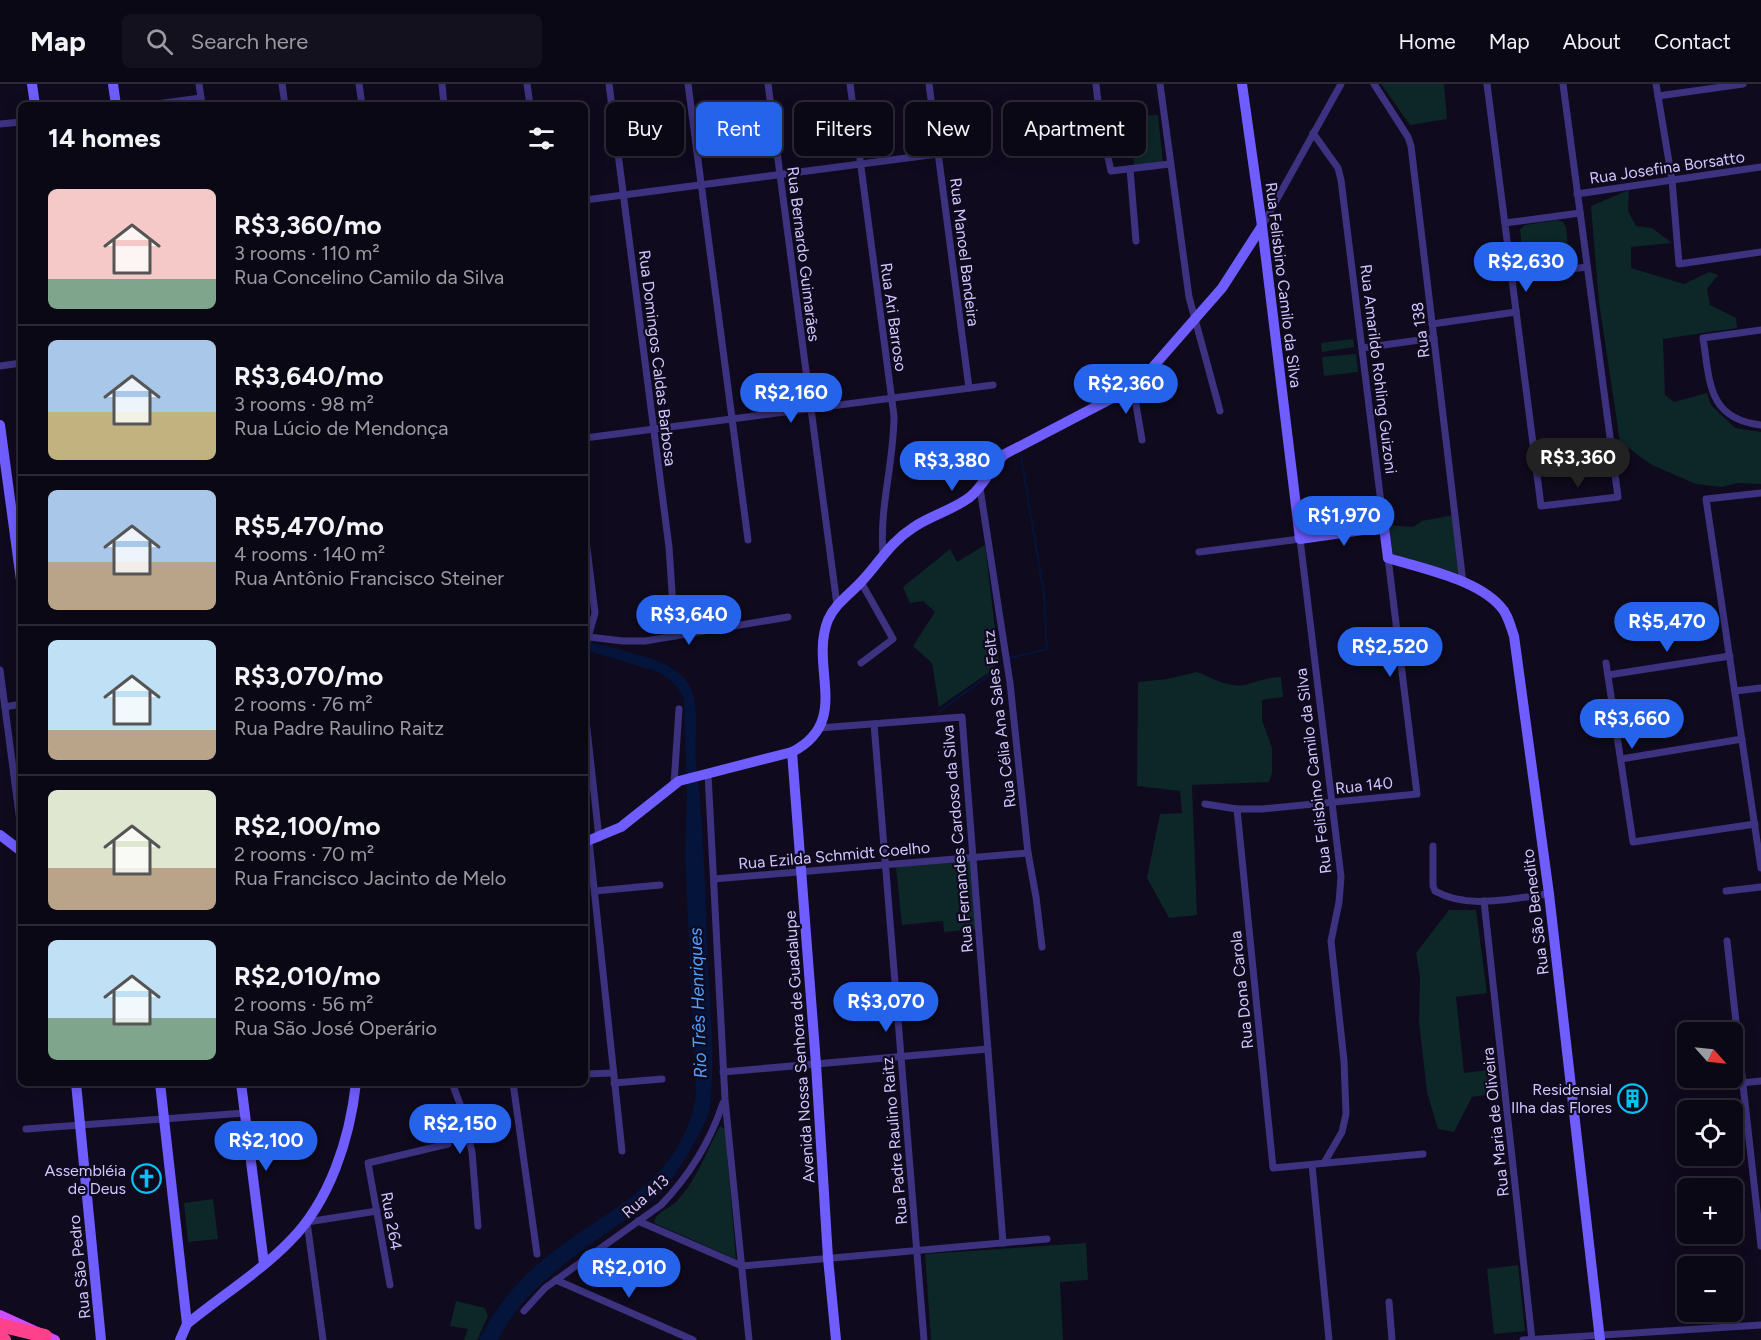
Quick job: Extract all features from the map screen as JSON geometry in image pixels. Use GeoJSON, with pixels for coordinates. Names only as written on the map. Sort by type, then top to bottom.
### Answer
{"type":"FeatureCollection","features":[{"type":"Feature","properties":{"kind":"highway"},"geometry":{"type":"LineString","coordinates":[[0,1325],[50,1338]]}},
{"type":"Feature","properties":{"kind":"main road"},"geometry":{"type":"LineString","coordinates":[[0,1315],[50,1338]]}},
{"type":"Feature","properties":{"kind":"street"},"geometry":{"type":"LineString","coordinates":[[32,84],[35,102]]}},
{"type":"Feature","properties":{"kind":"street"},"geometry":{"type":"LineString","coordinates":[[113,84],[116,102]]}},
{"type":"Feature","properties":{"kind":"street"},"geometry":{"type":"LineString","coordinates":[[171,102],[201,102],[199,84]]}},
{"type":"Feature","properties":{"kind":"street"},"geometry":{"type":"LineString","coordinates":[[282,84],[285,102]]}},
{"type":"Feature","properties":{"kind":"street"},"geometry":{"type":"LineString","coordinates":[[360,84],[362,102]]}},
{"type":"Feature","properties":{"kind":"street"},"geometry":{"type":"LineString","coordinates":[[442,84],[444,102]]}},
{"type":"Feature","properties":{"kind":"street"},"geometry":{"type":"LineString","coordinates":[[527,84],[530,102]]}},
{"type":"Feature","properties":{"kind":"street","name":"Rua Domingos Caldas Barbosa"},"geometry":{"type":"LineString","coordinates":[[609,84],[669,547],[675,636]]}},
{"type":"Feature","properties":{"kind":"street"},"geometry":{"type":"LineString","coordinates":[[688,84],[748,540]]}},
{"type":"Feature","properties":{"kind":"street","name":"Rua Bernardo Guimarães"},"geometry":{"type":"LineString","coordinates":[[768,84],[837,605]]}},
{"type":"Feature","properties":{"kind":"street","name":"Rua Ari Barroso"},"geometry":{"type":"LineString","coordinates":[[850,84],[892,398],[894,439],[883,535],[883,554]]}},
{"type":"Feature","properties":{"kind":"street","name":"Rua Manoel Bandeira"},"geometry":{"type":"LineString","coordinates":[[929,84],[931,102]]}},
{"type":"Feature","properties":{"kind":"street"},"geometry":{"type":"LineString","coordinates":[[1096,84],[1100,121],[1110,171],[1170,164]]}},
{"type":"Feature","properties":{"kind":"street"},"geometry":{"type":"LineString","coordinates":[[1160,84],[1189,297],[1220,411]]}},
{"type":"Feature","properties":{"kind":"street","name":"Rua Felisbino Camilo da Silva"},"geometry":{"type":"LineString","coordinates":[[1242,84],[1262,226],[1341,877],[1340,902],[1331,941],[1344,1061],[1346,1114],[1342,1132],[1324,1163]]}},
{"type":"Feature","properties":{"kind":"street"},"geometry":{"type":"LineString","coordinates":[[591,840],[621,827],[679,782],[792,752],[804,745],[819,728],[826,710],[825,632],[829,618],[837,605],[861,582],[892,542],[920,522],[961,503],[980,488],[1005,454],[1133,387],[1153,369],[1232,273],[1262,226],[1341,84]]}},
{"type":"Feature","properties":{"kind":"street","name":"Rua 138"},"geometry":{"type":"LineString","coordinates":[[1374,84],[1408,137],[1411,146],[1463,583]]}},
{"type":"Feature","properties":{"kind":"street"},"geometry":{"type":"LineString","coordinates":[[1487,84],[1542,506],[1618,497],[1563,84]]}},
{"type":"Feature","properties":{"kind":"street"},"geometry":{"type":"LineString","coordinates":[[1656,84],[1672,180],[1679,264],[1761,252]]}},
{"type":"Feature","properties":{"kind":"street"},"geometry":{"type":"LineString","coordinates":[[1658,96],[1743,84]]}},
{"type":"Feature","properties":{"kind":"street"},"geometry":{"type":"LineString","coordinates":[[0,124],[18,122]]}},
{"type":"Feature","properties":{"kind":"street","name":"Rua Amarildo Rohling Guizoni"},"geometry":{"type":"LineString","coordinates":[[1313,134],[1340,172],[1417,794]]}},
{"type":"Feature","properties":{"kind":"street"},"geometry":{"type":"LineString","coordinates":[[588,200],[922,156]]}},
{"type":"Feature","properties":{"kind":"street","name":"Rua Manoel Bandeira"},"geometry":{"type":"LineString","coordinates":[[938,156],[969,388]]}},
{"type":"Feature","properties":{"kind":"street","name":"Rua Josefina Borsatto"},"geometry":{"type":"LineString","coordinates":[[1577,194],[1761,167]]}},
{"type":"Feature","properties":{"kind":"street"},"geometry":{"type":"LineString","coordinates":[[1130,169],[1136,242]]}},
{"type":"Feature","properties":{"kind":"street"},"geometry":{"type":"LineString","coordinates":[[1505,224],[1580,213]]}},
{"type":"Feature","properties":{"kind":"street"},"geometry":{"type":"LineString","coordinates":[[1512,276],[1587,267]]}},
{"type":"Feature","properties":{"kind":"street"},"geometry":{"type":"LineString","coordinates":[[1432,324],[1516,312]]}},
{"type":"Feature","properties":{"kind":"street"},"geometry":{"type":"LineString","coordinates":[[1761,330],[1702,338],[1714,399],[1736,419],[1761,426]]}},
{"type":"Feature","properties":{"kind":"street"},"geometry":{"type":"LineString","coordinates":[[1362,348],[1434,338]]}},
{"type":"Feature","properties":{"kind":"street"},"geometry":{"type":"LineString","coordinates":[[0,366],[18,363]]}},
{"type":"Feature","properties":{"kind":"street"},"geometry":{"type":"LineString","coordinates":[[588,438],[993,385]]}},
{"type":"Feature","properties":{"kind":"street"},"geometry":{"type":"LineString","coordinates":[[1133,387],[1142,440]]}},
{"type":"Feature","properties":{"kind":"street"},"geometry":{"type":"LineString","coordinates":[[0,425],[18,558]]}},
{"type":"Feature","properties":{"kind":"street","name":"Rua Célia Ana Sales Feltz"},"geometry":{"type":"LineString","coordinates":[[980,488],[1010,683],[1028,853],[1042,947]]}},
{"type":"Feature","properties":{"kind":"street"},"geometry":{"type":"LineString","coordinates":[[1761,493],[1706,499],[1761,868]]}},
{"type":"Feature","properties":{"kind":"street"},"geometry":{"type":"LineString","coordinates":[[1199,552],[1384,527]]}},
{"type":"Feature","properties":{"kind":"street"},"geometry":{"type":"LineString","coordinates":[[588,557],[595,613],[588,638]]}},
{"type":"Feature","properties":{"kind":"street","name":"Rua São Benedito"},"geometry":{"type":"LineString","coordinates":[[1388,558],[1463,583],[1485,594],[1501,606],[1507,615],[1514,636],[1549,894],[1599,1337]]}},
{"type":"Feature","properties":{"kind":"street"},"geometry":{"type":"LineString","coordinates":[[861,582],[893,639],[861,663]]}},
{"type":"Feature","properties":{"kind":"street"},"geometry":{"type":"LineString","coordinates":[[588,641],[634,642],[788,617]]}},
{"type":"Feature","properties":{"kind":"street"},"geometry":{"type":"LineString","coordinates":[[1608,675],[1730,656]]}},
{"type":"Feature","properties":{"kind":"street"},"geometry":{"type":"LineString","coordinates":[[1606,663],[1633,842],[1755,824]]}},
{"type":"Feature","properties":{"kind":"street"},"geometry":{"type":"LineString","coordinates":[[0,670],[18,807]]}},
{"type":"Feature","properties":{"kind":"street"},"geometry":{"type":"LineString","coordinates":[[1735,692],[1761,688]]}},
{"type":"Feature","properties":{"kind":"street"},"geometry":{"type":"LineString","coordinates":[[5,707],[18,705]]}},
{"type":"Feature","properties":{"kind":"street"},"geometry":{"type":"LineString","coordinates":[[679,709],[679,782]]}},
{"type":"Feature","properties":{"kind":"street","name":"Rua Fernandes Cardoso da Silva"},"geometry":{"type":"LineString","coordinates":[[819,728],[962,717],[1003,1243]]}},
{"type":"Feature","properties":{"kind":"street","name":"Rua Padre Raulino Raitz"},"geometry":{"type":"LineString","coordinates":[[874,724],[924,1340]]}},
{"type":"Feature","properties":{"kind":"street"},"geometry":{"type":"LineString","coordinates":[[1620,759],[1742,739]]}},
{"type":"Feature","properties":{"kind":"street","name":"Avenida Nossa Senhora de Guadalupe"},"geometry":{"type":"LineString","coordinates":[[792,752],[828,1258],[836,1340]]}},
{"type":"Feature","properties":{"kind":"street"},"geometry":{"type":"LineString","coordinates":[[705,775],[714,879],[724,1099],[749,1340]]}},
{"type":"Feature","properties":{"kind":"street"},"geometry":{"type":"LineString","coordinates":[[588,776],[595,891],[622,1151]]}},
{"type":"Feature","properties":{"kind":"street","name":"Rua 140"},"geometry":{"type":"LineString","coordinates":[[1205,804],[1237,809],[1262,809],[1417,794]]}},
{"type":"Feature","properties":{"kind":"street","name":"Rua Dona Carola"},"geometry":{"type":"LineString","coordinates":[[1237,809],[1273,1168],[1312,1165]]}},
{"type":"Feature","properties":{"kind":"street"},"geometry":{"type":"LineString","coordinates":[[0,834],[18,848]]}},
{"type":"Feature","properties":{"kind":"street"},"geometry":{"type":"LineString","coordinates":[[1433,846],[1435,891],[1462,902],[1549,894]]}},
{"type":"Feature","properties":{"kind":"street","name":"Rua Ezilda Schmidt Coelho"},"geometry":{"type":"LineString","coordinates":[[714,879],[1028,853]]}},
{"type":"Feature","properties":{"kind":"street"},"geometry":{"type":"LineString","coordinates":[[595,891],[660,885]]}},
{"type":"Feature","properties":{"kind":"street"},"geometry":{"type":"LineString","coordinates":[[1726,891],[1761,887]]}},
{"type":"Feature","properties":{"kind":"street","name":"Rua Maria de Oliveira"},"geometry":{"type":"LineString","coordinates":[[1484,901],[1532,1340]]}},
{"type":"Feature","properties":{"kind":"street"},"geometry":{"type":"LineString","coordinates":[[1727,941],[1736,1022]]}},
{"type":"Feature","properties":{"kind":"street"},"geometry":{"type":"LineString","coordinates":[[723,1072],[988,1050]]}},
{"type":"Feature","properties":{"kind":"street"},"geometry":{"type":"LineString","coordinates":[[588,1074],[613,1073]]}},
{"type":"Feature","properties":{"kind":"street"},"geometry":{"type":"LineString","coordinates":[[614,1083],[662,1079]]}},
{"type":"Feature","properties":{"kind":"street"},"geometry":{"type":"LineString","coordinates":[[1761,1081],[1743,1083],[1761,1246]]}},
{"type":"Feature","properties":{"kind":"street","name":"Rua São Pedro"},"geometry":{"type":"LineString","coordinates":[[76,1086],[101,1340]]}},
{"type":"Feature","properties":{"kind":"street"},"geometry":{"type":"LineString","coordinates":[[160,1086],[187,1324]]}},
{"type":"Feature","properties":{"kind":"street"},"geometry":{"type":"LineString","coordinates":[[241,1086],[264,1264]]}},
{"type":"Feature","properties":{"kind":"street"},"geometry":{"type":"LineString","coordinates":[[180,1340],[187,1324],[290,1242],[307,1222],[324,1193],[337,1162],[349,1123],[355,1086]]}},
{"type":"Feature","properties":{"kind":"street"},"geometry":{"type":"LineString","coordinates":[[453,1086],[472,1152],[478,1226]]}},
{"type":"Feature","properties":{"kind":"street"},"geometry":{"type":"LineString","coordinates":[[513,1086],[537,1254]]}},
{"type":"Feature","properties":{"kind":"street","name":"Rua 413"},"geometry":{"type":"LineString","coordinates":[[524,1311],[556,1280],[661,1205],[686,1176],[707,1143],[724,1099]]}},
{"type":"Feature","properties":{"kind":"street"},"geometry":{"type":"LineString","coordinates":[[26,1128],[245,1113]]}},
{"type":"Feature","properties":{"kind":"street","name":"Rua 264"},"geometry":{"type":"LineString","coordinates":[[390,1285],[368,1163],[448,1144]]}},
{"type":"Feature","properties":{"kind":"street"},"geometry":{"type":"LineString","coordinates":[[1329,1340],[1312,1165],[1423,1155]]}},
{"type":"Feature","properties":{"kind":"street"},"geometry":{"type":"LineString","coordinates":[[307,1222],[377,1211]]}},
{"type":"Feature","properties":{"kind":"street"},"geometry":{"type":"LineString","coordinates":[[638,1221],[742,1266],[1047,1239]]}},
{"type":"Feature","properties":{"kind":"street"},"geometry":{"type":"LineString","coordinates":[[307,1222],[323,1340]]}},
{"type":"Feature","properties":{"kind":"street"},"geometry":{"type":"LineString","coordinates":[[556,1280],[693,1340]]}},
{"type":"Feature","properties":{"kind":"street"},"geometry":{"type":"LineString","coordinates":[[1389,1302],[1392,1340]]}},
{"type":"Feature","properties":{"kind":"street"},"geometry":{"type":"LineString","coordinates":[[1523,1340],[1761,1325]]}},
{"type":"Feature","properties":{"kind":"green space"},"geometry":{"type":"Polygon","coordinates":[[[1381,84],[1444,84],[1447,119],[1410,125],[1381,84]]]}},
{"type":"Feature","properties":{"kind":"green space"},"geometry":{"type":"Polygon","coordinates":[[[1146,115],[1158,115],[1163,163],[1134,165],[1133,156],[1146,156],[1146,115]]]}},
{"type":"Feature","properties":{"kind":"green space"},"geometry":{"type":"Polygon","coordinates":[[[1629,190],[1628,211],[1636,226],[1652,228],[1672,243],[1631,247],[1631,268],[1684,284],[1709,272],[1718,275],[1707,289],[1710,305],[1736,318],[1737,328],[1663,339],[1665,395],[1674,402],[1707,393],[1711,405],[1735,428],[1761,432],[1761,484],[1738,483],[1722,487],[1696,484],[1652,465],[1620,442],[1599,302],[1591,206],[1629,190]]]}},
{"type":"Feature","properties":{"kind":"green space"},"geometry":{"type":"Polygon","coordinates":[[[1557,220],[1563,222],[1566,227],[1569,259],[1565,263],[1532,268],[1526,266],[1523,261],[1520,229],[1525,225],[1557,220]]]}},
{"type":"Feature","properties":{"kind":"green space"},"geometry":{"type":"Polygon","coordinates":[[[1353,339],[1354,347],[1322,352],[1321,343],[1353,339]]]}},
{"type":"Feature","properties":{"kind":"green space"},"geometry":{"type":"Polygon","coordinates":[[[1356,354],[1358,372],[1324,376],[1322,357],[1356,354]]]}},
{"type":"Feature","properties":{"kind":"green space"},"geometry":{"type":"Polygon","coordinates":[[[1453,515],[1460,574],[1393,555],[1389,525],[1413,527],[1422,521],[1453,515]]]}},
{"type":"Feature","properties":{"kind":"green space"},"geometry":{"type":"Polygon","coordinates":[[[985,545],[999,662],[988,673],[939,707],[932,663],[913,646],[935,612],[923,601],[910,603],[903,587],[950,549],[957,562],[985,545]]]}},
{"type":"Feature","properties":{"kind":"green space"},"geometry":{"type":"Polygon","coordinates":[[[1197,672],[1220,682],[1238,686],[1281,677],[1283,697],[1262,700],[1262,720],[1272,748],[1272,773],[1269,782],[1192,785],[1197,915],[1169,918],[1147,878],[1160,814],[1182,813],[1180,791],[1137,786],[1138,682],[1167,679],[1197,672]]]}},
{"type":"Feature","properties":{"kind":"green space"},"geometry":{"type":"Polygon","coordinates":[[[970,861],[976,929],[944,932],[943,921],[902,925],[896,867],[970,861]]]}},
{"type":"Feature","properties":{"kind":"green space"},"geometry":{"type":"Polygon","coordinates":[[[1449,910],[1476,910],[1487,993],[1456,997],[1464,1073],[1495,1069],[1498,1093],[1472,1097],[1454,1132],[1438,1129],[1427,1092],[1419,1022],[1420,977],[1416,953],[1449,910]]]}},
{"type":"Feature","properties":{"kind":"green space"},"geometry":{"type":"Polygon","coordinates":[[[720,1126],[725,1129],[736,1259],[654,1222],[658,1215],[675,1203],[685,1192],[720,1126]]]}},
{"type":"Feature","properties":{"kind":"green space"},"geometry":{"type":"Polygon","coordinates":[[[213,1199],[218,1239],[188,1242],[184,1203],[213,1199]]]}},
{"type":"Feature","properties":{"kind":"green space"},"geometry":{"type":"Polygon","coordinates":[[[1086,1243],[1088,1280],[1060,1282],[1063,1340],[931,1340],[925,1254],[1086,1243]]]}},
{"type":"Feature","properties":{"kind":"green space"},"geometry":{"type":"Polygon","coordinates":[[[1518,1265],[1525,1331],[1494,1334],[1487,1269],[1518,1265]]]}},
{"type":"Feature","properties":{"kind":"green space"},"geometry":{"type":"Polygon","coordinates":[[[456,1301],[485,1308],[488,1316],[477,1340],[464,1340],[468,1329],[450,1326],[456,1301]]]}},
{"type":"Feature","properties":{"kind":"water","name":"Rio Três Henriques"},"geometry":{"type":"Polygon","coordinates":[[[588,641],[641,655],[668,666],[680,674],[692,691],[696,720],[696,759],[704,852],[712,1039],[710,1107],[705,1122],[675,1175],[657,1196],[552,1274],[522,1304],[498,1340],[479,1340],[500,1306],[535,1267],[616,1208],[658,1172],[675,1151],[688,1125],[696,1095],[685,854],[687,793],[684,698],[673,683],[658,672],[588,651],[588,641]]]}},
{"type":"Feature","properties":{"kind":"waterway"},"geometry":{"type":"LineString","coordinates":[[1010,658],[1047,649],[1044,595],[1021,457]]}},
{"type":"Feature","properties":{"kind":"waterway"},"geometry":{"type":"LineString","coordinates":[[940,711],[1000,667]]}},
{"type":"Feature","properties":{"kind":"place","name":"Residensial Ilha das Flores"},"geometry":{"type":"Point","coordinates":[1633,1098]}},
{"type":"Feature","properties":{"kind":"place","name":"Assembléia de Deus"},"geometry":{"type":"Point","coordinates":[147,1179]}}]}
